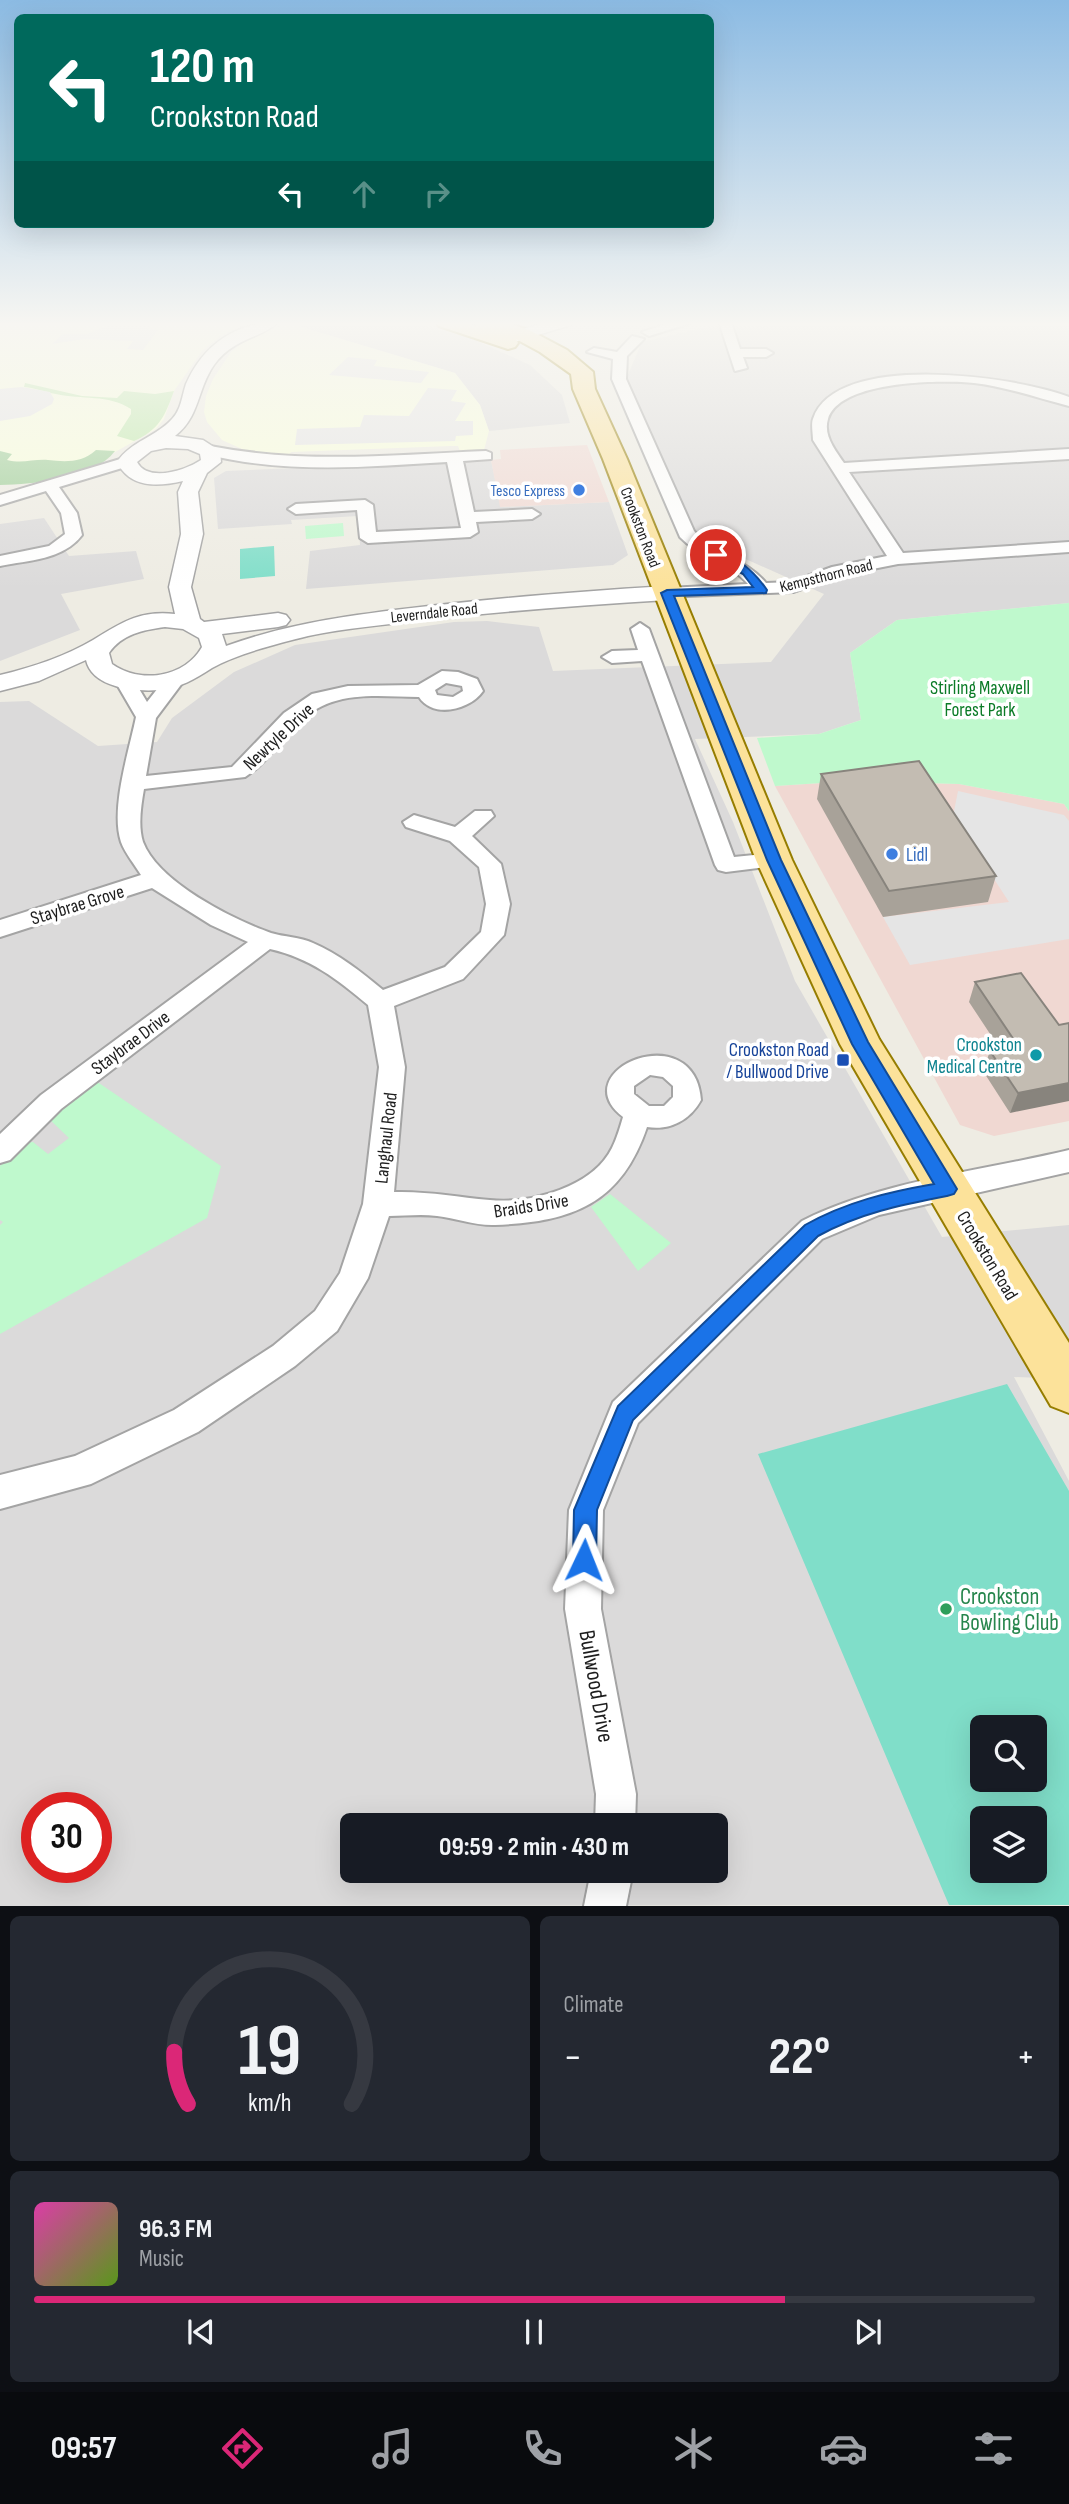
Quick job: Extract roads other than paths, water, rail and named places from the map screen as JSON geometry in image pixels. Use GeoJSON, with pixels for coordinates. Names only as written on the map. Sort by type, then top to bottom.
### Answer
{"type":"FeatureCollection","features":[{"type":"Feature","properties":{"kind":"main road","name":"Crookston Road"},"geometry":{"type":"LineString","coordinates":[[593,411],[774,860],[861,1044],[1069,1389]]}},
{"type":"Feature","properties":{"kind":"street"},"geometry":{"type":"LineString","coordinates":[[133,469],[133,453],[150,445],[182,420],[186,411]]}},
{"type":"Feature","properties":{"kind":"street"},"geometry":{"type":"LineString","coordinates":[[632,411],[690,540],[747,572],[762,590]]}},
{"type":"Feature","properties":{"kind":"street"},"geometry":{"type":"LineString","coordinates":[[823,411],[817,427],[821,440],[898,559]]}},
{"type":"Feature","properties":{"kind":"street"},"geometry":{"type":"LineString","coordinates":[[182,420],[203,459]]}},
{"type":"Feature","properties":{"kind":"street"},"geometry":{"type":"LineString","coordinates":[[150,445],[177,442],[203,459]]}},
{"type":"Feature","properties":{"kind":"street"},"geometry":{"type":"LineString","coordinates":[[838,468],[1069,454]]}},
{"type":"Feature","properties":{"kind":"street"},"geometry":{"type":"LineString","coordinates":[[165,478],[203,459],[294,462],[486,456]]}},
{"type":"Feature","properties":{"kind":"street"},"geometry":{"type":"LineString","coordinates":[[296,509],[365,505],[368,538],[470,532],[454,457]]}},
{"type":"Feature","properties":{"kind":"street"},"geometry":{"type":"LineString","coordinates":[[203,459],[188,492],[192,534],[180,587],[196,626],[210,634],[214,647],[206,662]]}},
{"type":"Feature","properties":{"kind":"street"},"geometry":{"type":"LineString","coordinates":[[0,500],[87,475],[133,469],[165,478],[188,492]]}},
{"type":"Feature","properties":{"kind":"street"},"geometry":{"type":"LineString","coordinates":[[0,561],[55,551],[74,535],[69,513],[50,486]]}},
{"type":"Feature","properties":{"kind":"street"},"geometry":{"type":"LineString","coordinates":[[467,517],[533,514]]}},
{"type":"Feature","properties":{"kind":"street","name":"Kempsthorn Road"},"geometry":{"type":"LineString","coordinates":[[664,586],[762,590],[793,587],[838,570],[898,559],[1069,547]]}},
{"type":"Feature","properties":{"kind":"street","name":"Leverndale Road"},"geometry":{"type":"LineString","coordinates":[[139,624],[164,620],[196,626],[246,625],[364,606],[501,590],[664,586]]}},
{"type":"Feature","properties":{"kind":"street","name":"Leverndale Road"},"geometry":{"type":"LineString","coordinates":[[176,678],[206,662],[277,636],[332,624],[664,586]]}},
{"type":"Feature","properties":{"kind":"street"},"geometry":{"type":"LineString","coordinates":[[0,683],[30,676],[101,645],[116,633],[139,624],[180,587]]}},
{"type":"Feature","properties":{"kind":"street"},"geometry":{"type":"LineString","coordinates":[[640,629],[726,865],[774,860]]}},
{"type":"Feature","properties":{"kind":"street"},"geometry":{"type":"LineString","coordinates":[[101,645],[97,660],[116,677],[146,717]]}},
{"type":"Feature","properties":{"kind":"street"},"geometry":{"type":"LineString","coordinates":[[612,657],[650,655]]}},
{"type":"Feature","properties":{"kind":"street"},"geometry":{"type":"LineString","coordinates":[[30,676],[116,677],[150,682],[176,678]]}},
{"type":"Feature","properties":{"kind":"street"},"geometry":{"type":"LineString","coordinates":[[176,678],[146,717],[132,784],[129,811],[132,842],[155,879],[219,919],[266,940],[303,948],[341,969],[380,1001],[454,973],[492,935],[498,904],[491,864],[458,836],[414,822]]}},
{"type":"Feature","properties":{"kind":"street","name":"Newtyle Drive"},"geometry":{"type":"LineString","coordinates":[[132,784],[238,774],[306,705],[321,697],[383,691],[425,691]]}},
{"type":"Feature","properties":{"kind":"street"},"geometry":{"type":"LineString","coordinates":[[458,836],[483,816]]}},
{"type":"Feature","properties":{"kind":"street","name":"Staybrae Grove"},"geometry":{"type":"LineString","coordinates":[[0,929],[155,879]]}},
{"type":"Feature","properties":{"kind":"street","name":"Staybrae Drive"},"geometry":{"type":"LineString","coordinates":[[0,1152],[51,1102],[266,940]]}},
{"type":"Feature","properties":{"kind":"street","name":"Langhaul Road"},"geometry":{"type":"LineString","coordinates":[[0,1492],[79,1472],[186,1421],[284,1356],[326,1321],[346,1289],[378,1204],[391,1068],[380,1001]]}},
{"type":"Feature","properties":{"kind":"street","name":"Braids Drive"},"geometry":{"type":"LineString","coordinates":[[378,1204],[434,1203],[492,1213],[568,1203],[606,1179],[624,1154],[638,1114]]}},
{"type":"Feature","properties":{"kind":"street","name":"Bullwood Drive"},"geometry":{"type":"LineString","coordinates":[[615,1813],[616,1794],[583,1609],[586,1510],[625,1413],[812,1230],[841,1214],[903,1195],[947,1189],[1069,1161]]}},
{"type":"Feature","properties":{"kind":"street"},"geometry":{"type":"LineString","coordinates":[[605,1906],[610,1883]]}},
{"type":"Feature","properties":{"kind":"place","name":"Tesco Express"},"geometry":{"type":"Point","coordinates":[579,490]}},
{"type":"Feature","properties":{"kind":"place","name":"Lidl"},"geometry":{"type":"Point","coordinates":[892,854]}},
{"type":"Feature","properties":{"kind":"place","name":"Crookston Medical Centre"},"geometry":{"type":"Point","coordinates":[1036,1055]}},
{"type":"Feature","properties":{"kind":"place","name":"Crookston Road / Bullwood Drive"},"geometry":{"type":"Point","coordinates":[843,1060]}},
{"type":"Feature","properties":{"kind":"place","name":"Crookston Bowling Club"},"geometry":{"type":"Point","coordinates":[946,1609]}},
{"type":"Feature","properties":{"kind":"park label","name":"Stirling Maxwell Forest Park"},"geometry":{"type":"Point","coordinates":[980,698]}}]}
